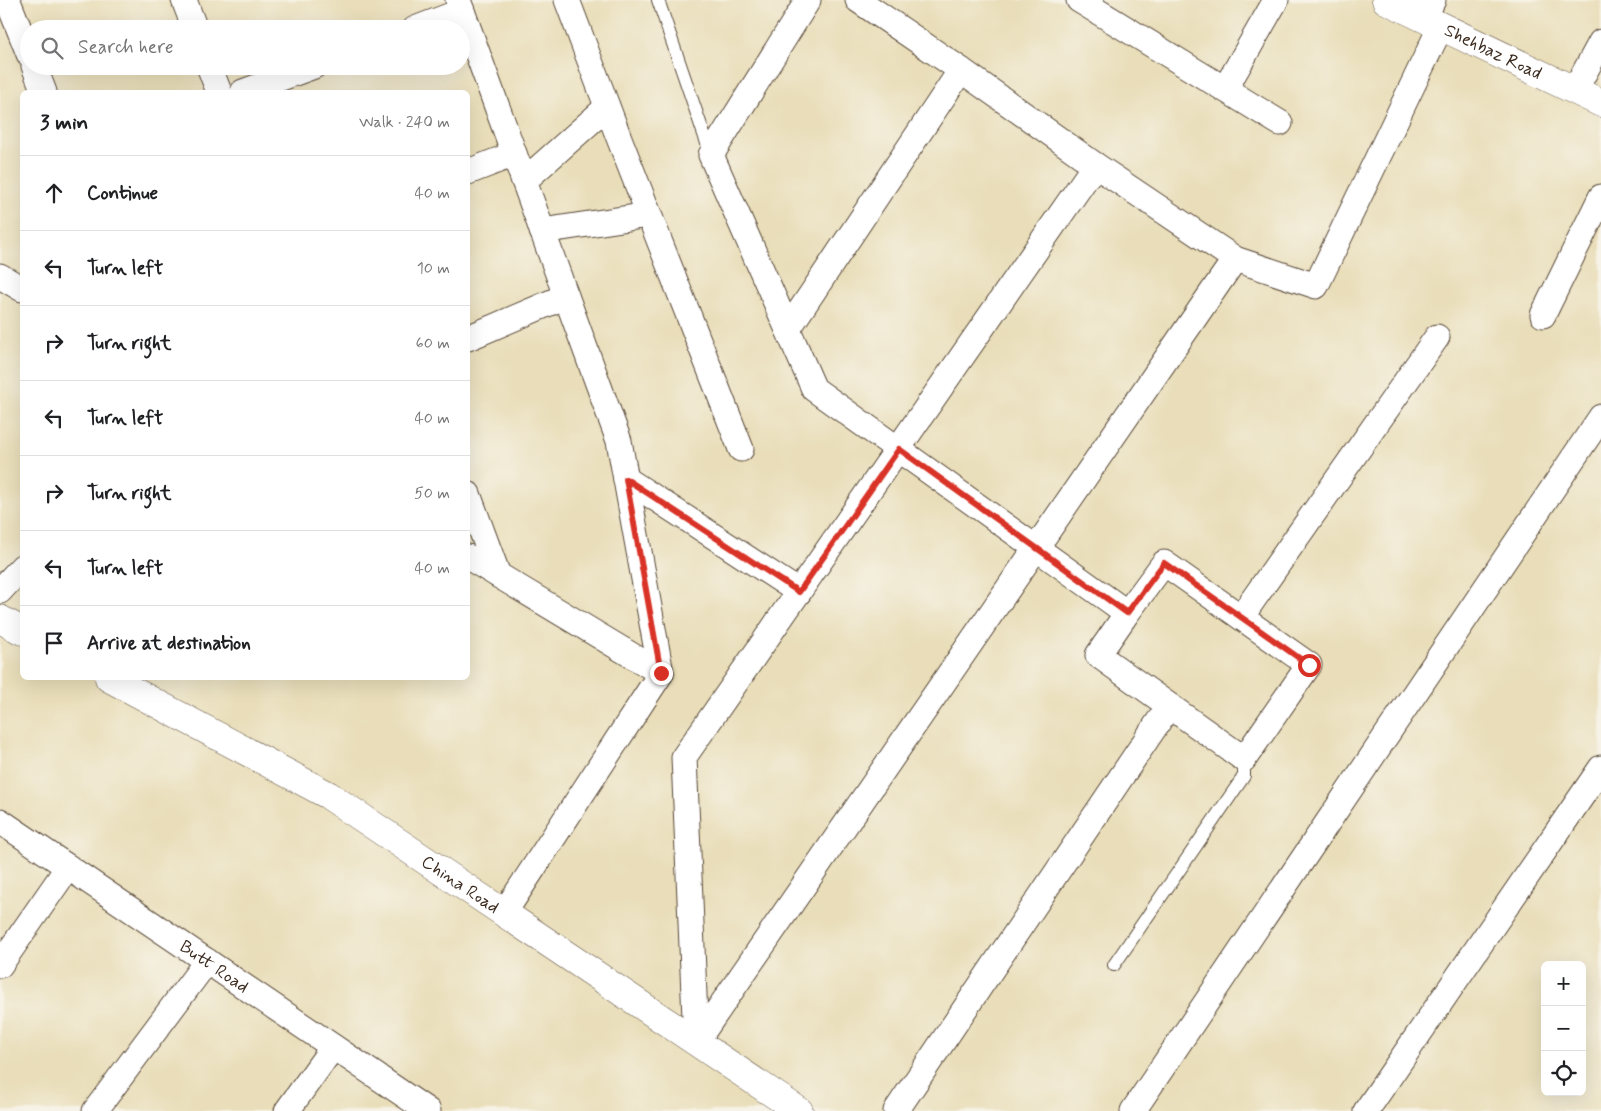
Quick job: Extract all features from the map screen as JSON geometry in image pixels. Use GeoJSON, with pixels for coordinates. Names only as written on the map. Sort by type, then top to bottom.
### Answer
{"type":"FeatureCollection","features":[{"type":"Feature","properties":{"kind":"main road","name":"Shehbaz Road"},"geometry":{"type":"LineString","coordinates":[[1386,0],[1433,15],[1601,103]]}},
{"type":"Feature","properties":{"kind":"main road"},"geometry":{"type":"LineString","coordinates":[[0,620],[20,631]]}},
{"type":"Feature","properties":{"kind":"main road","name":"China Road"},"geometry":{"type":"LineString","coordinates":[[113,680],[328,795],[799,1111]]}},
{"type":"Feature","properties":{"kind":"street"},"geometry":{"type":"LineString","coordinates":[[184,0],[192,20]]}},
{"type":"Feature","properties":{"kind":"street"},"geometry":{"type":"LineString","coordinates":[[567,0],[741,449]]}},
{"type":"Feature","properties":{"kind":"street"},"geometry":{"type":"LineString","coordinates":[[808,0],[710,155],[814,389],[1127,613]]}},
{"type":"Feature","properties":{"kind":"street"},"geometry":{"type":"LineString","coordinates":[[858,0],[1095,165],[1235,259],[1316,286],[1433,15]]}},
{"type":"Feature","properties":{"kind":"street"},"geometry":{"type":"LineString","coordinates":[[1225,89],[1276,0]]}},
{"type":"Feature","properties":{"kind":"street"},"geometry":{"type":"LineString","coordinates":[[6,2],[20,34]]}},
{"type":"Feature","properties":{"kind":"street"},"geometry":{"type":"LineString","coordinates":[[1087,2],[1280,123]]}},
{"type":"Feature","properties":{"kind":"street"},"geometry":{"type":"LineString","coordinates":[[433,20],[460,6],[465,20]]}},
{"type":"Feature","properties":{"kind":"street"},"geometry":{"type":"LineString","coordinates":[[470,33],[619,441],[661,673],[504,913]]}},
{"type":"Feature","properties":{"kind":"street"},"geometry":{"type":"LineString","coordinates":[[1575,90],[1601,42]]}},
{"type":"Feature","properties":{"kind":"street"},"geometry":{"type":"LineString","coordinates":[[788,329],[961,70]]}},
{"type":"Feature","properties":{"kind":"street"},"geometry":{"type":"LineString","coordinates":[[37,75],[43,90]]}},
{"type":"Feature","properties":{"kind":"street"},"geometry":{"type":"LineString","coordinates":[[212,75],[218,90]]}},
{"type":"Feature","properties":{"kind":"street"},"geometry":{"type":"LineString","coordinates":[[248,90],[289,75]]}},
{"type":"Feature","properties":{"kind":"street"},"geometry":{"type":"LineString","coordinates":[[524,181],[607,107]]}},
{"type":"Feature","properties":{"kind":"street"},"geometry":{"type":"LineString","coordinates":[[470,171],[514,154]]}},
{"type":"Feature","properties":{"kind":"street"},"geometry":{"type":"LineString","coordinates":[[696,1042],[684,757],[1095,165]]}},
{"type":"Feature","properties":{"kind":"street"},"geometry":{"type":"LineString","coordinates":[[1543,315],[1601,197]]}},
{"type":"Feature","properties":{"kind":"street"},"geometry":{"type":"LineString","coordinates":[[542,231],[649,215]]}},
{"type":"Feature","properties":{"kind":"street"},"geometry":{"type":"LineString","coordinates":[[696,1042],[1235,259]]}},
{"type":"Feature","properties":{"kind":"street"},"geometry":{"type":"LineString","coordinates":[[0,276],[20,288]]}},
{"type":"Feature","properties":{"kind":"street"},"geometry":{"type":"LineString","coordinates":[[470,337],[566,296]]}},
{"type":"Feature","properties":{"kind":"street"},"geometry":{"type":"LineString","coordinates":[[1241,617],[1437,337]]}},
{"type":"Feature","properties":{"kind":"street"},"geometry":{"type":"LineString","coordinates":[[1133,1111],[1601,417]]}},
{"type":"Feature","properties":{"kind":"street"},"geometry":{"type":"LineString","coordinates":[[626,479],[799,592]]}},
{"type":"Feature","properties":{"kind":"street"},"geometry":{"type":"LineString","coordinates":[[470,499],[498,575]]}},
{"type":"Feature","properties":{"kind":"street"},"geometry":{"type":"LineString","coordinates":[[470,558],[661,673]]}},
{"type":"Feature","properties":{"kind":"street"},"geometry":{"type":"LineString","coordinates":[[1164,563],[1309,665],[1244,759],[1098,654],[1127,613],[1164,563]]}},
{"type":"Feature","properties":{"kind":"street"},"geometry":{"type":"LineString","coordinates":[[0,591],[20,569]]}},
{"type":"Feature","properties":{"kind":"street"},"geometry":{"type":"LineString","coordinates":[[896,1111],[1169,706]]}},
{"type":"Feature","properties":{"kind":"street"},"geometry":{"type":"LineString","coordinates":[[1366,1111],[1601,768]]}},
{"type":"Feature","properties":{"kind":"street","name":"Butt Road"},"geometry":{"type":"LineString","coordinates":[[0,821],[428,1111]]}},
{"type":"Feature","properties":{"kind":"street"},"geometry":{"type":"LineString","coordinates":[[0,965],[68,867]]}},
{"type":"Feature","properties":{"kind":"street"},"geometry":{"type":"LineString","coordinates":[[95,1111],[207,961]]}},
{"type":"Feature","properties":{"kind":"street"},"geometry":{"type":"LineString","coordinates":[[287,1111],[334,1047]]}},
{"type":"Feature","properties":{"kind":"lane"},"geometry":{"type":"LineString","coordinates":[[658,0],[710,155]]}},
{"type":"Feature","properties":{"kind":"lane"},"geometry":{"type":"LineString","coordinates":[[1114,965],[1244,776],[1244,759]]}},
{"type":"Feature","properties":{"kind":"route"},"geometry":{"type":"LineString","coordinates":[[661,673],[626,479],[799,592],[899,449],[1127,613],[1164,563],[1309,665]]}}]}
